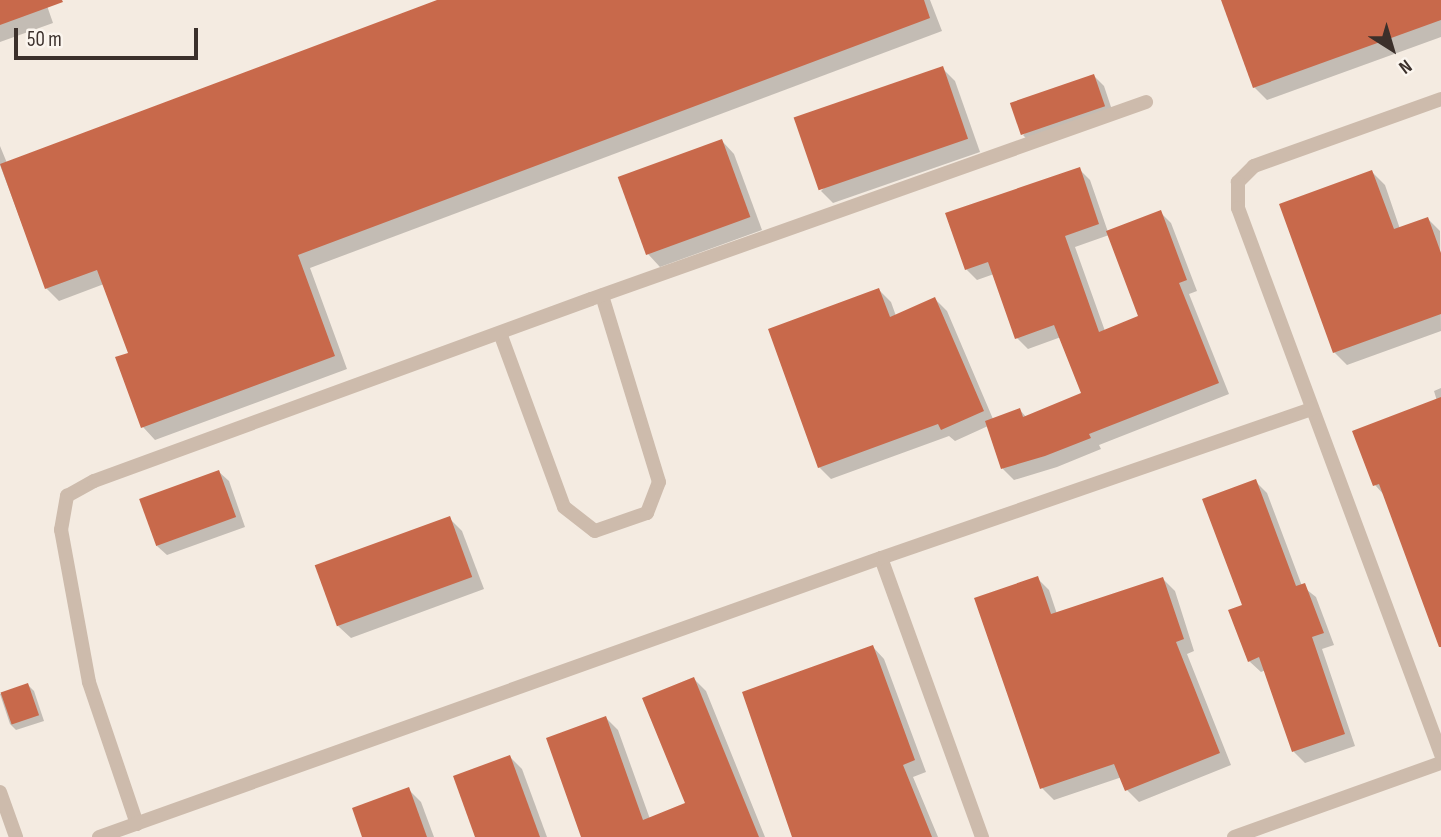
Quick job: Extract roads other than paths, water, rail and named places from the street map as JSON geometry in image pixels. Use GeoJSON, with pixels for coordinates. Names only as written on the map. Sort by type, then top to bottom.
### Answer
{"type":"FeatureCollection","features":[{"type":"Feature","properties":{"kind":"lane"},"geometry":{"type":"LineString","coordinates":[[1441,99],[1254,166],[1238,182],[1238,208],[1441,754]]}},
{"type":"Feature","properties":{"kind":"lane"},"geometry":{"type":"LineString","coordinates":[[137,824],[89,682],[61,530],[67,496],[94,481],[1146,102]]}},
{"type":"Feature","properties":{"kind":"lane"},"geometry":{"type":"LineString","coordinates":[[500,333],[564,508],[595,531],[647,513],[659,482],[602,296]]}},
{"type":"Feature","properties":{"kind":"lane"},"geometry":{"type":"LineString","coordinates":[[99,837],[881,558],[1312,409]]}},
{"type":"Feature","properties":{"kind":"lane"},"geometry":{"type":"LineString","coordinates":[[881,558],[982,837]]}},
{"type":"Feature","properties":{"kind":"lane"},"geometry":{"type":"LineString","coordinates":[[1234,837],[1441,762]]}},
{"type":"Feature","properties":{"kind":"lane"},"geometry":{"type":"LineString","coordinates":[[0,792],[16,837]]}}]}
